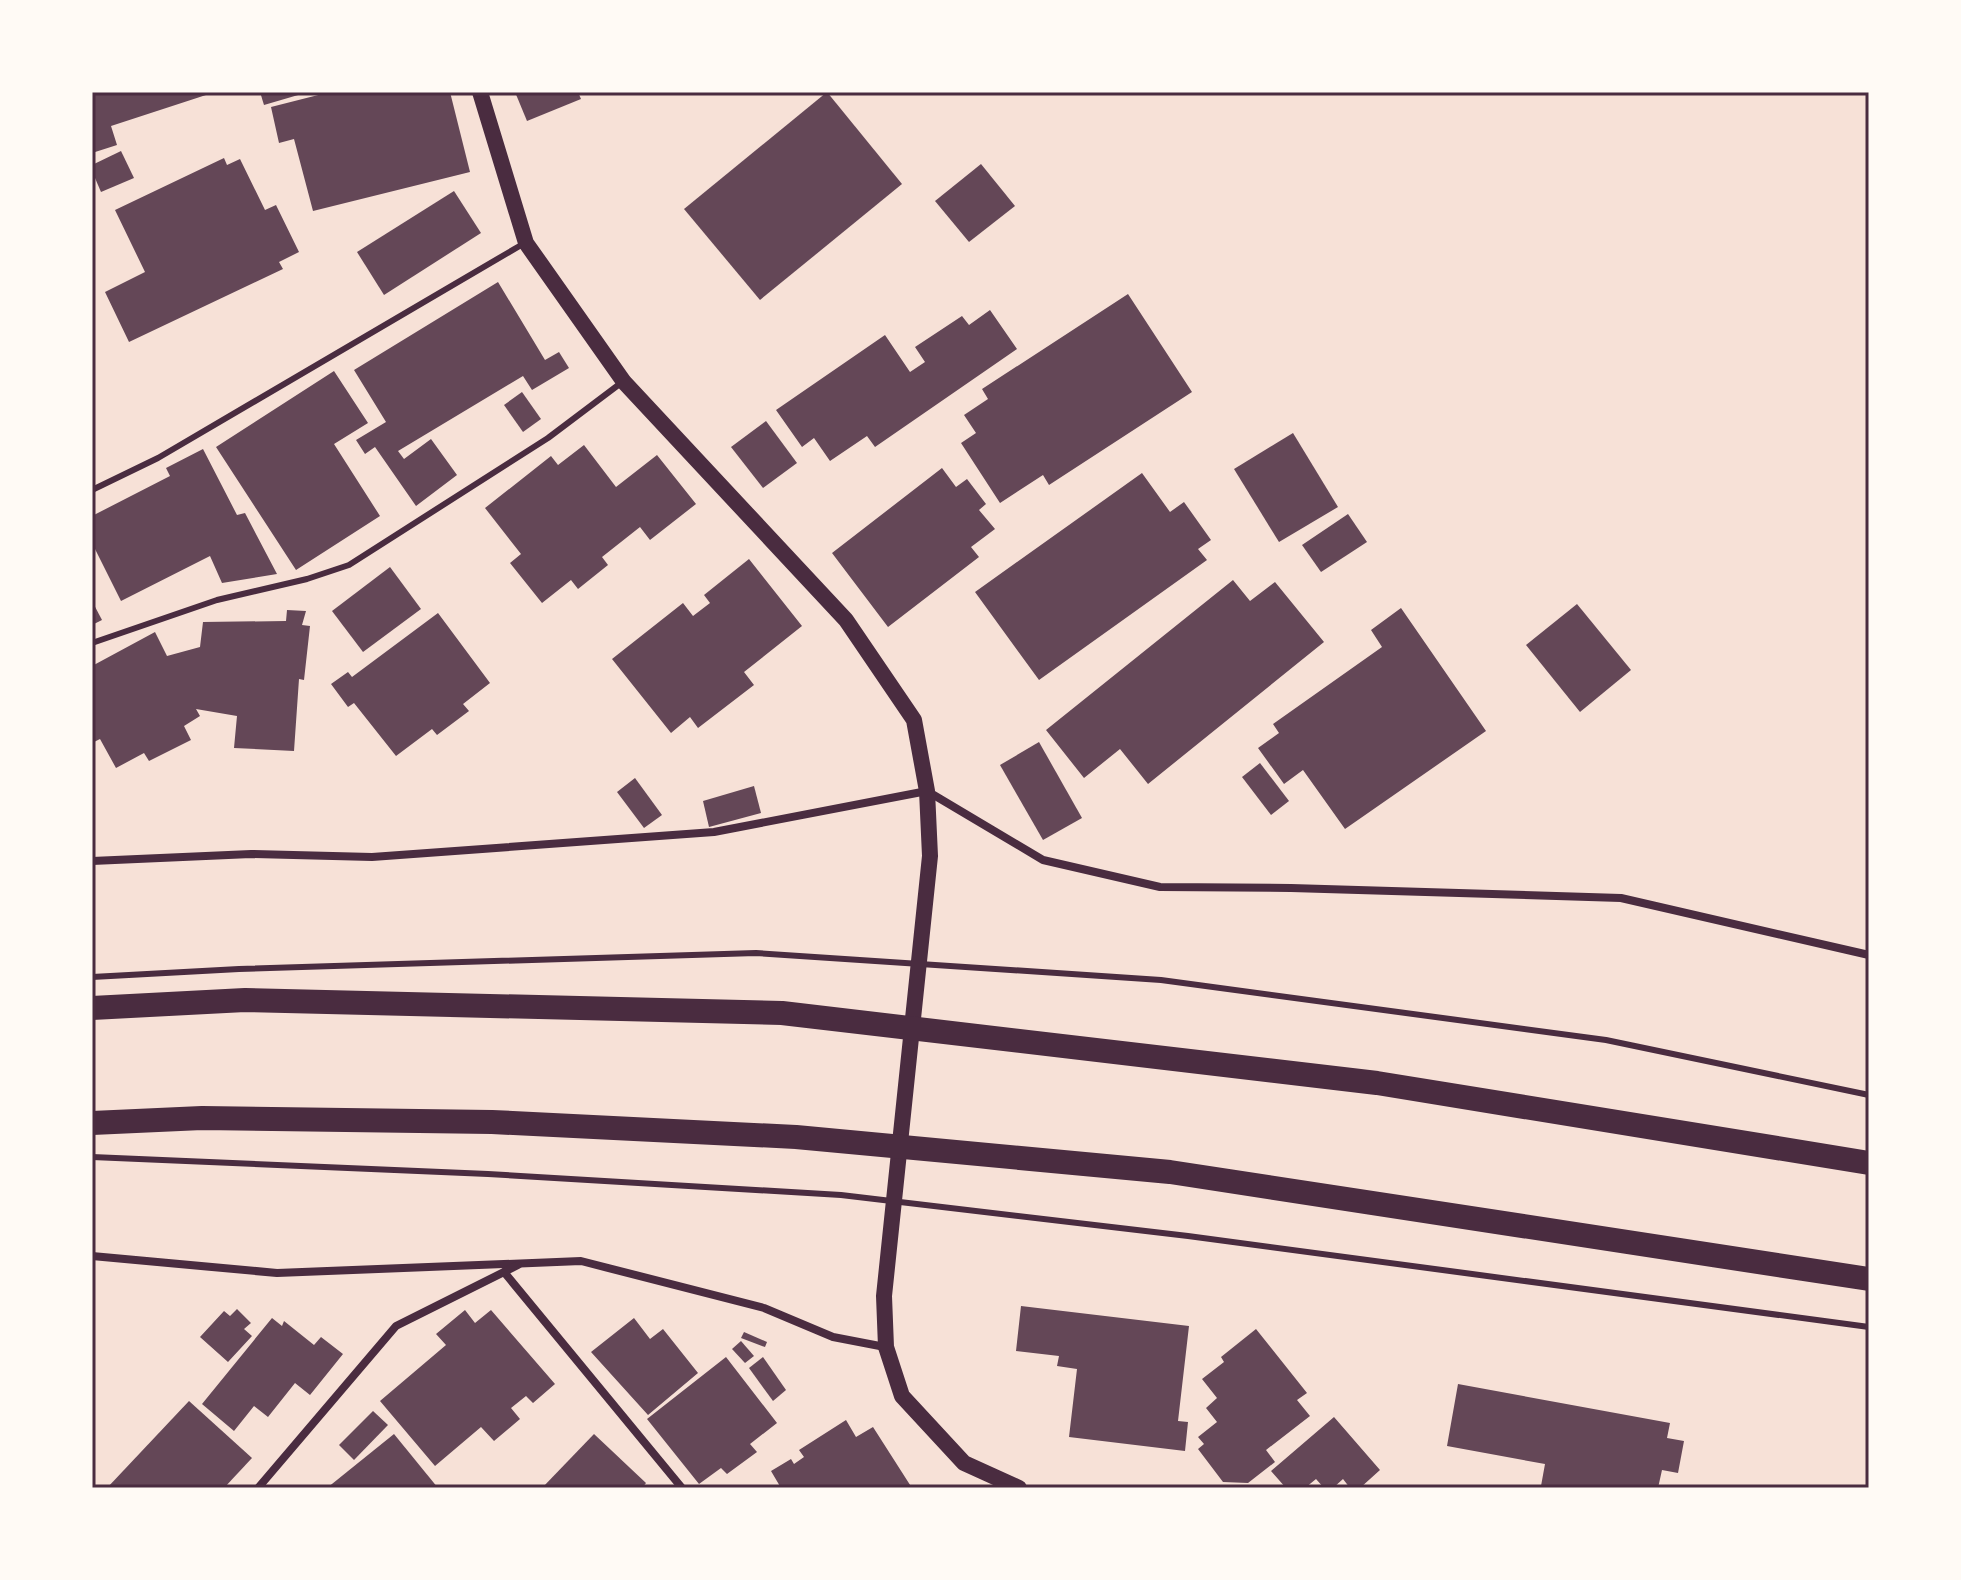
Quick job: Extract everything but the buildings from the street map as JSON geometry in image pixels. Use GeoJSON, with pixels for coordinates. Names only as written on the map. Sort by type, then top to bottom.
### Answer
{"type":"FeatureCollection","features":[{"type":"Feature","properties":{"kind":"highway"},"geometry":{"type":"LineString","coordinates":[[92,1008],[245,1000],[782,1013],[1377,1083],[1869,1163]]}},
{"type":"Feature","properties":{"kind":"highway"},"geometry":{"type":"LineString","coordinates":[[92,1123],[202,1118],[492,1122],[796,1137],[1170,1172],[1869,1279]]}},
{"type":"Feature","properties":{"kind":"main road"},"geometry":{"type":"LineString","coordinates":[[480,92],[526,243],[624,382],[846,620],[914,720],[927,791],[930,856],[884,1296],[886,1347],[902,1396],[964,1463],[1019,1488]]}},
{"type":"Feature","properties":{"kind":"street"},"geometry":{"type":"LineString","coordinates":[[92,861],[296,853],[372,857],[714,832],[927,791],[1043,860],[1160,887],[1621,898],[1869,955]]}},
{"type":"Feature","properties":{"kind":"street"},"geometry":{"type":"LineString","coordinates":[[92,1256],[277,1273],[581,1261],[764,1308],[833,1337],[886,1347]]}},
{"type":"Feature","properties":{"kind":"street"},"geometry":{"type":"LineString","coordinates":[[258,1488],[396,1326],[522,1263]]}},
{"type":"Feature","properties":{"kind":"street"},"geometry":{"type":"LineString","coordinates":[[504,1272],[682,1488]]}},
{"type":"Feature","properties":{"kind":"lane"},"geometry":{"type":"LineString","coordinates":[[92,490],[158,458],[526,243]]}},
{"type":"Feature","properties":{"kind":"lane"},"geometry":{"type":"LineString","coordinates":[[92,643],[142,623],[217,600],[307,579],[349,565],[548,438],[624,382]]}},
{"type":"Feature","properties":{"kind":"lane"},"geometry":{"type":"LineString","coordinates":[[92,977],[239,969],[756,953],[1161,980],[1606,1040],[1869,1095]]}},
{"type":"Feature","properties":{"kind":"lane"},"geometry":{"type":"LineString","coordinates":[[92,1157],[488,1174],[841,1195],[1204,1238],[1869,1327]]}}]}
